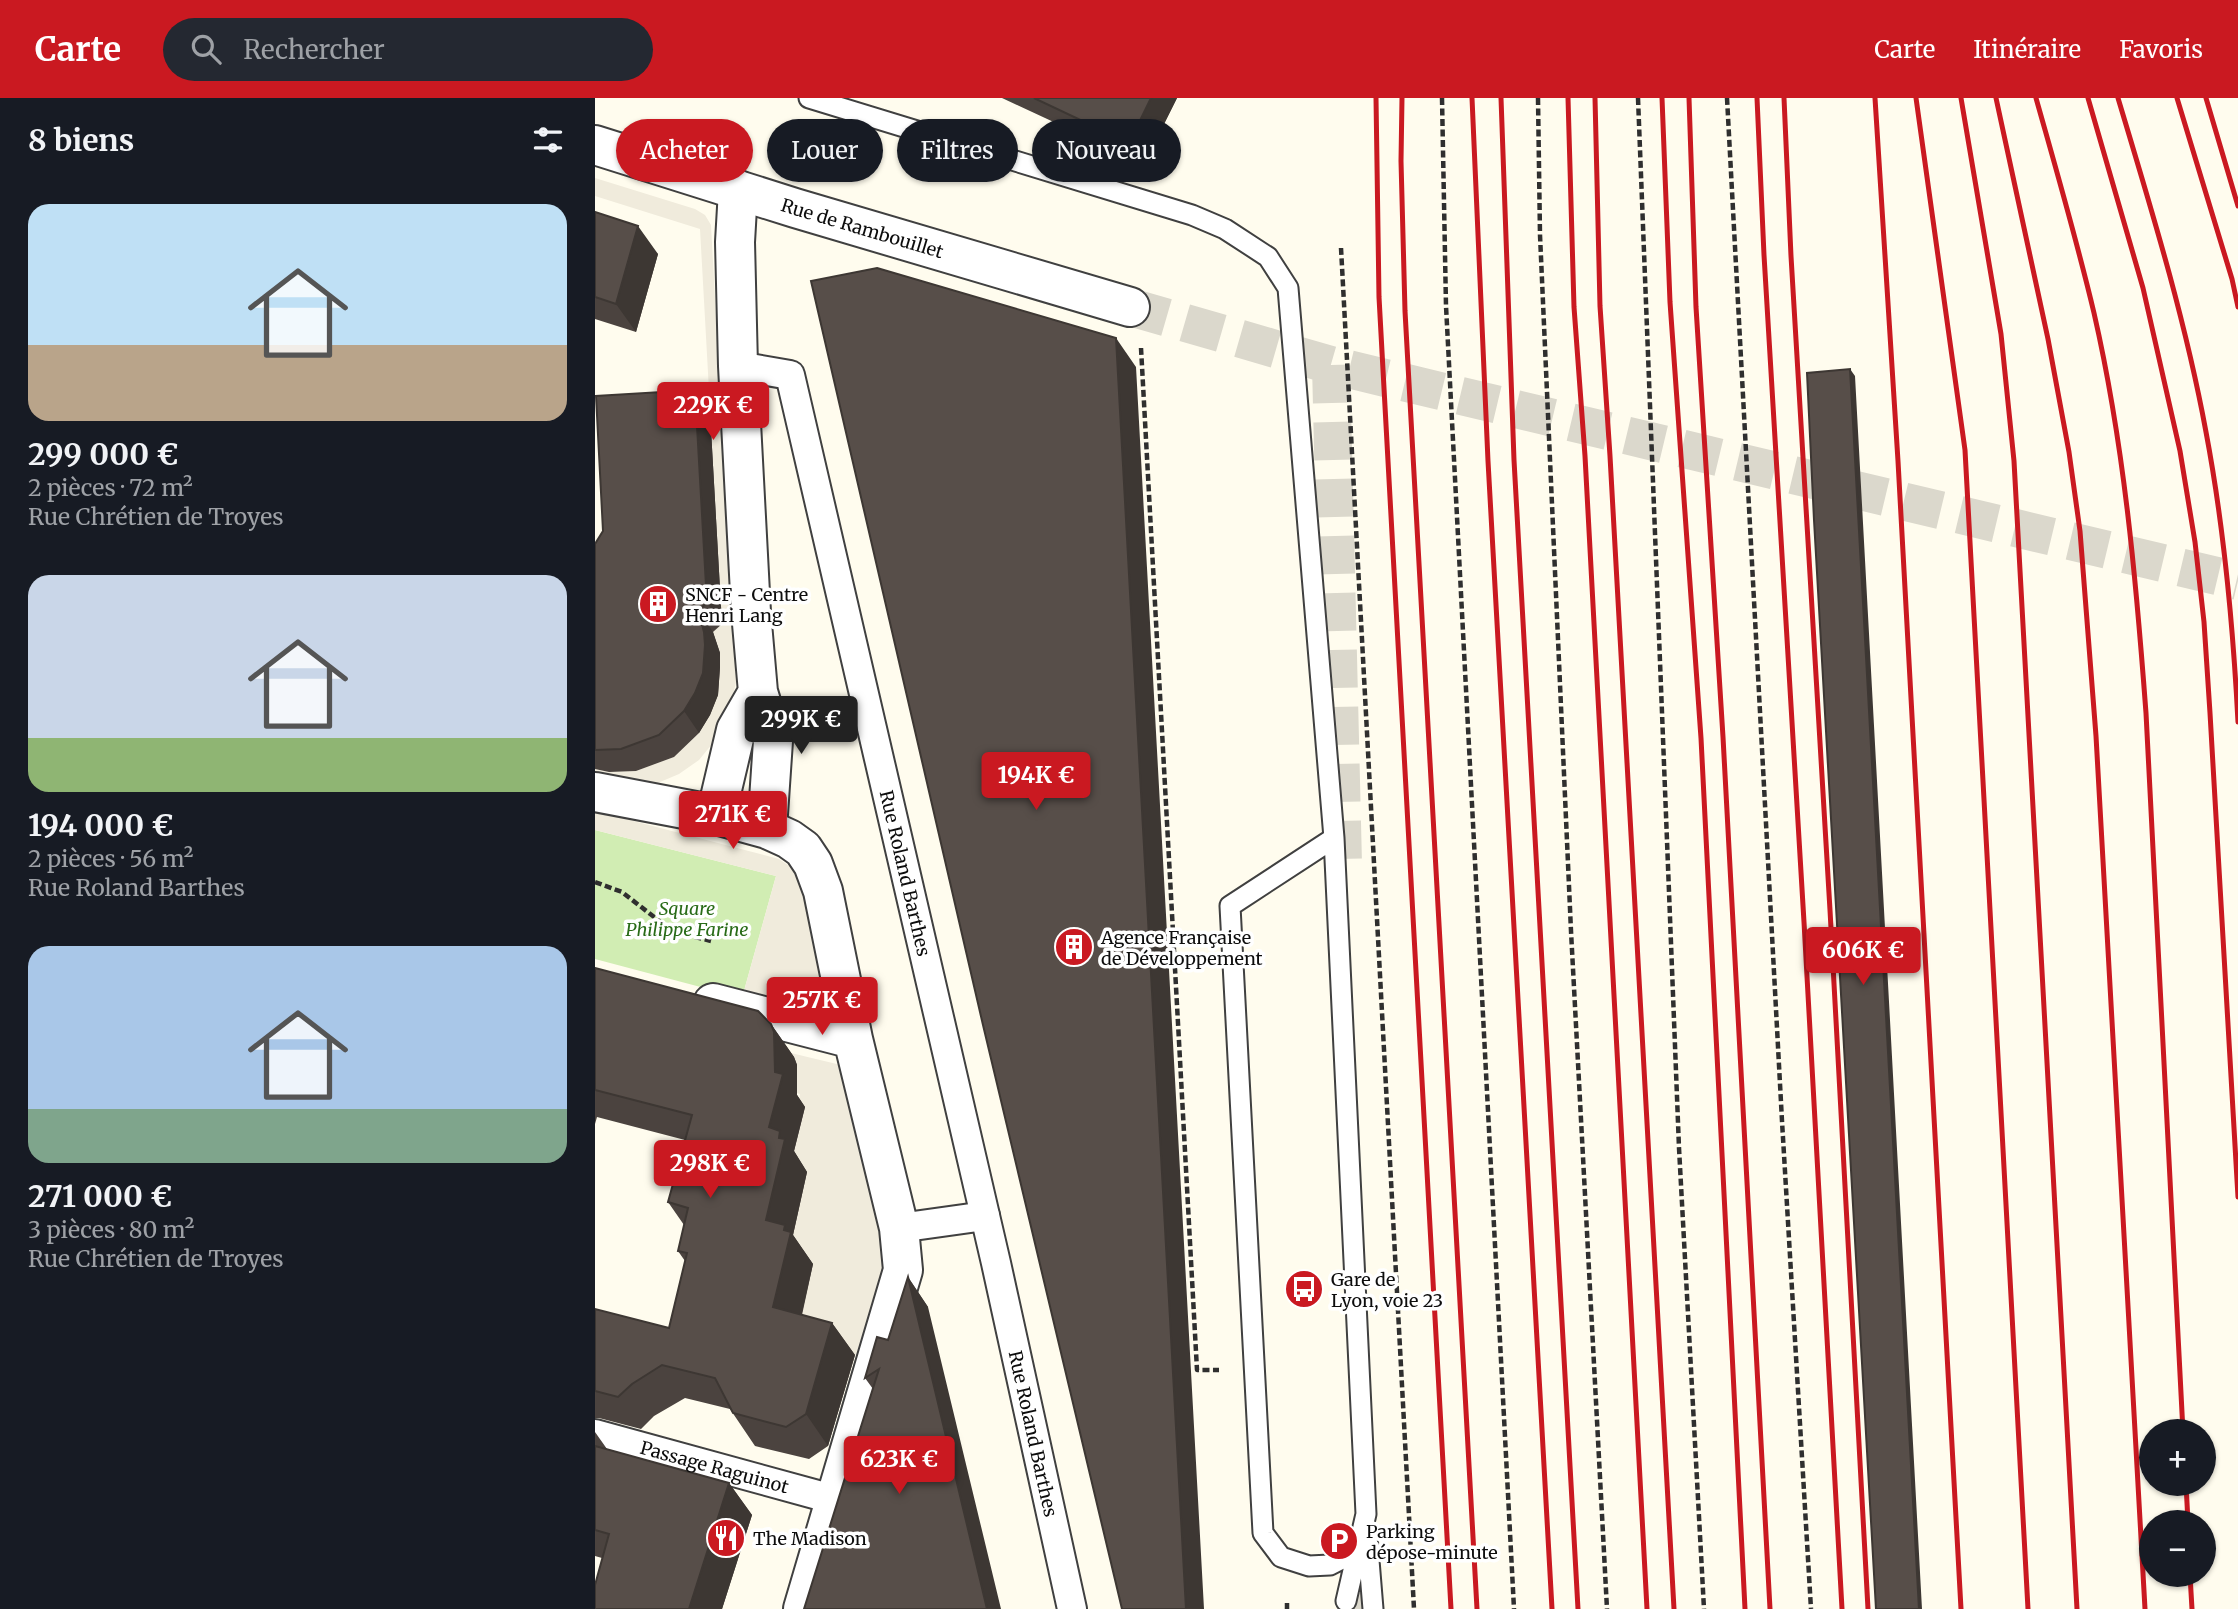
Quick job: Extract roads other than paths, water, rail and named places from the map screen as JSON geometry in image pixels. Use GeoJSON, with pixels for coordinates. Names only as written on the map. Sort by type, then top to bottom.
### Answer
{"type":"FeatureCollection","features":[{"type":"Feature","properties":{"kind":"street","name":"Rue de Rambouillet"},"geometry":{"type":"LineString","coordinates":[[595,145],[1135,322]]}},
{"type":"Feature","properties":{"kind":"street"},"geometry":{"type":"LineString","coordinates":[[738,190],[735,242],[738,366],[751,612],[758,692],[773,741],[767,829]]}},
{"type":"Feature","properties":{"kind":"street","name":"Rue Roland Barthes"},"geometry":{"type":"LineString","coordinates":[[738,366],[790,375],[985,1216],[1072,1609]]}},
{"type":"Feature","properties":{"kind":"street"},"geometry":{"type":"LineString","coordinates":[[716,815],[736,730],[758,692]]}},
{"type":"Feature","properties":{"kind":"street"},"geometry":{"type":"LineString","coordinates":[[595,792],[716,815],[767,829],[803,849],[813,864],[823,891],[853,1039],[899,1228],[903,1270],[803,1609]]}},
{"type":"Feature","properties":{"kind":"street"},"geometry":{"type":"LineString","coordinates":[[692,997],[853,1039]]}},
{"type":"Feature","properties":{"kind":"street"},"geometry":{"type":"LineString","coordinates":[[899,1228],[985,1216]]}},
{"type":"Feature","properties":{"kind":"street","name":"Passage Raguinot"},"geometry":{"type":"LineString","coordinates":[[595,1434],[836,1500]]}},
{"type":"Feature","properties":{"kind":"lane"},"geometry":{"type":"LineString","coordinates":[[809,98],[1192,215],[1225,229],[1268,257],[1288,288],[1334,838],[1366,1514],[1373,1609]]}},
{"type":"Feature","properties":{"kind":"lane"},"geometry":{"type":"LineString","coordinates":[[1334,838],[1230,906],[1263,1533],[1281,1557],[1309,1566],[1330,1565],[1357,1551]]}},
{"type":"Feature","properties":{"kind":"lane"},"geometry":{"type":"LineString","coordinates":[[1346,1601],[1366,1514]]}},
{"type":"Feature","properties":{"kind":"tunnel"},"geometry":{"type":"LineString","coordinates":[[1130,307],[1331,365],[2238,581]]}},
{"type":"Feature","properties":{"kind":"tunnel"},"geometry":{"type":"LineString","coordinates":[[1331,365],[1343,864]]}},
{"type":"Feature","properties":{"kind":"tunnel"},"geometry":{"type":"LineString","coordinates":[[1358,1536],[1360,1609]]}},
{"type":"Feature","properties":{"kind":"railway"},"geometry":{"type":"LineString","coordinates":[[1376,98],[1379,297],[1451,1609]]}},
{"type":"Feature","properties":{"kind":"railway"},"geometry":{"type":"LineString","coordinates":[[1402,98],[1405,311],[1477,1609]]}},
{"type":"Feature","properties":{"kind":"railway"},"geometry":{"type":"LineString","coordinates":[[1472,98],[1488,461],[1552,1609]]}},
{"type":"Feature","properties":{"kind":"railway"},"geometry":{"type":"LineString","coordinates":[[1501,98],[1514,460],[1578,1609]]}},
{"type":"Feature","properties":{"kind":"railway"},"geometry":{"type":"LineString","coordinates":[[1568,98],[1574,307],[1585,456],[1647,1609]]}},
{"type":"Feature","properties":{"kind":"railway"},"geometry":{"type":"LineString","coordinates":[[1595,98],[1600,306],[1674,1609]]}},
{"type":"Feature","properties":{"kind":"railway"},"geometry":{"type":"LineString","coordinates":[[1662,98],[1670,302],[1701,738],[1745,1609]]}},
{"type":"Feature","properties":{"kind":"railway"},"geometry":{"type":"LineString","coordinates":[[1689,98],[1696,307],[1723,737],[1770,1609]]}},
{"type":"Feature","properties":{"kind":"railway"},"geometry":{"type":"LineString","coordinates":[[1757,98],[1842,1609]]}},
{"type":"Feature","properties":{"kind":"railway"},"geometry":{"type":"LineString","coordinates":[[1784,98],[1868,1609]]}},
{"type":"Feature","properties":{"kind":"railway"},"geometry":{"type":"LineString","coordinates":[[1875,98],[1898,461],[1961,1609]]}},
{"type":"Feature","properties":{"kind":"railway"},"geometry":{"type":"LineString","coordinates":[[1916,98],[1965,450],[2028,1609]]}},
{"type":"Feature","properties":{"kind":"railway"},"geometry":{"type":"LineString","coordinates":[[1961,98],[2001,334],[2014,461],[2077,1609]]}},
{"type":"Feature","properties":{"kind":"railway"},"geometry":{"type":"LineString","coordinates":[[1996,98],[2048,339],[2069,452],[2080,531],[2096,736],[2145,1609]]}},
{"type":"Feature","properties":{"kind":"railway"},"geometry":{"type":"LineString","coordinates":[[2036,98],[2094,313],[2121,462],[2133,562],[2146,713],[2182,1419]]}},
{"type":"Feature","properties":{"kind":"railway"},"geometry":{"type":"LineString","coordinates":[[2088,98],[2143,288],[2180,451],[2195,542],[2210,713],[2238,1197]]}},
{"type":"Feature","properties":{"kind":"railway"},"geometry":{"type":"LineString","coordinates":[[2118,98],[2178,305],[2198,389],[2218,504],[2227,576],[2238,722]]}},
{"type":"Feature","properties":{"kind":"railway"},"geometry":{"type":"LineString","coordinates":[[2177,98],[2238,307]]}},
{"type":"Feature","properties":{"kind":"railway"},"geometry":{"type":"LineString","coordinates":[[2206,98],[2238,206]]}},
{"type":"Feature","properties":{"kind":"railway"},"geometry":{"type":"LineString","coordinates":[[2187,1496],[2187,1510]]}},
{"type":"Feature","properties":{"kind":"railway"},"geometry":{"type":"LineString","coordinates":[[2191,1587],[2192,1609]]}},
{"type":"Feature","properties":{"kind":"place","name":"SNCF - Centre Henri Lang"},"geometry":{"type":"Point","coordinates":[658,604]}},
{"type":"Feature","properties":{"kind":"place","name":"Agence Française de Développement"},"geometry":{"type":"Point","coordinates":[1074,947]}},
{"type":"Feature","properties":{"kind":"place","name":"Gare de Lyon, voie 23"},"geometry":{"type":"Point","coordinates":[1304,1289]}},
{"type":"Feature","properties":{"kind":"place","name":"The Madison"},"geometry":{"type":"Point","coordinates":[726,1538]}},
{"type":"Feature","properties":{"kind":"place","name":"Parking dépose-minute"},"geometry":{"type":"Point","coordinates":[1339,1541]}},
{"type":"Feature","properties":{"kind":"park label","name":"Square Philippe Farine"},"geometry":{"type":"Point","coordinates":[687,918]}}]}
